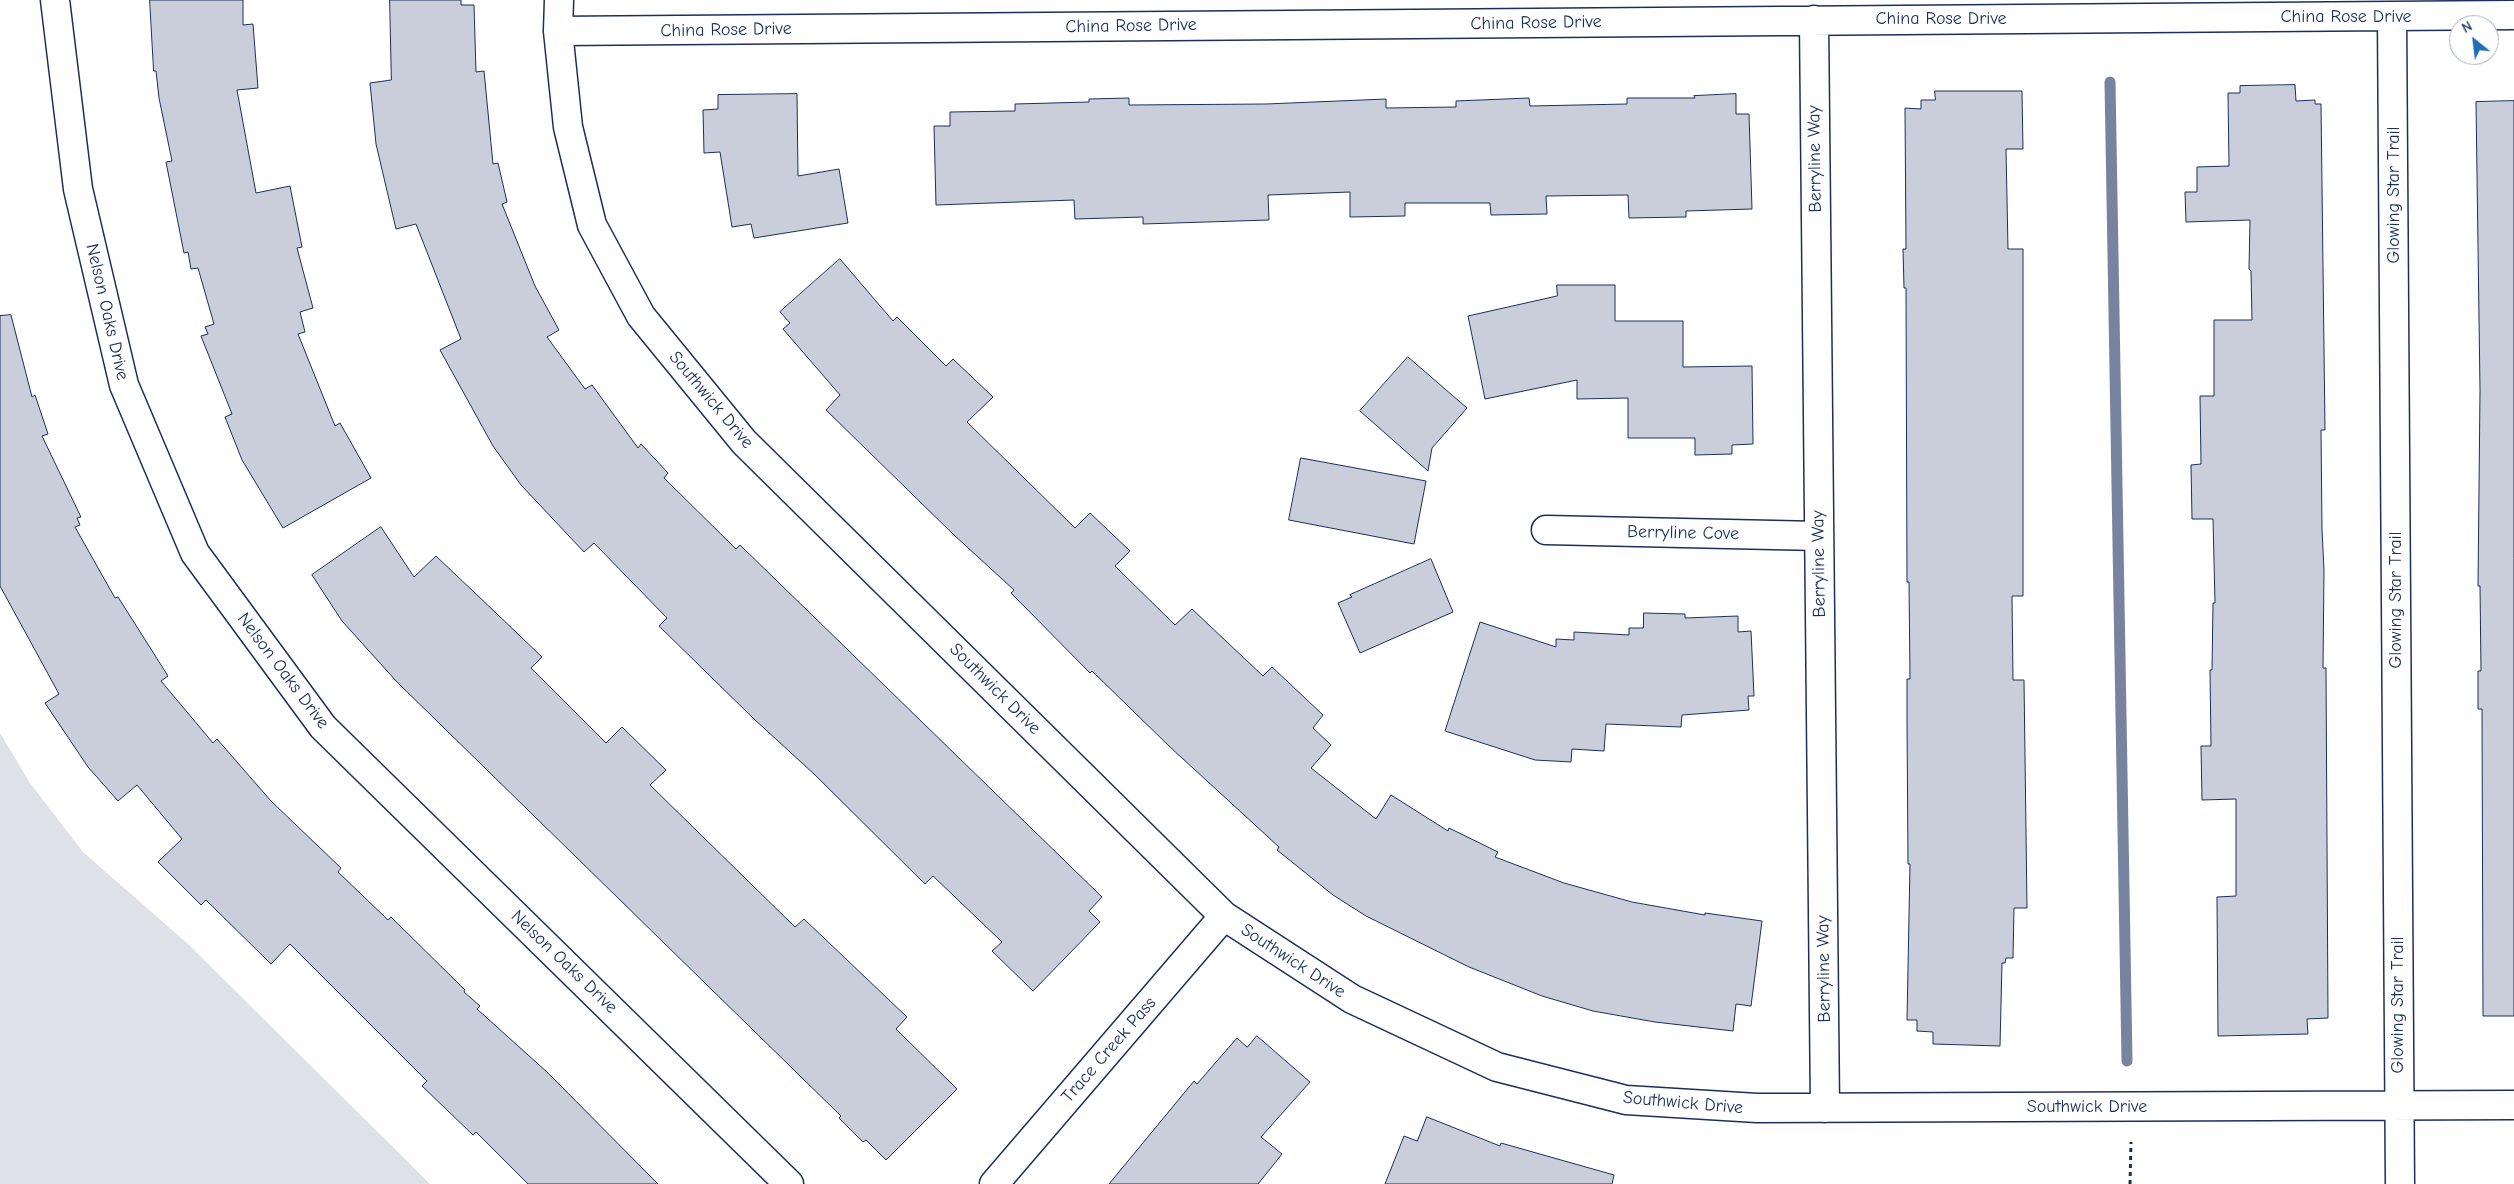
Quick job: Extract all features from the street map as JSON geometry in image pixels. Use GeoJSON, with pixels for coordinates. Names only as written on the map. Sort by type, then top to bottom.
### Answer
{"type":"FeatureCollection","features":[{"type":"Feature","properties":{"kind":"street","name":"Nelson Oaks Drive"},"geometry":{"type":"LineString","coordinates":[[55,0],[78,189],[124,385],[195,553],[323,727],[789,1184]]}},
{"type":"Feature","properties":{"kind":"street","name":"Southwick Drive"},"geometry":{"type":"LineString","coordinates":[[558,0],[558,32],[568,127],[592,225],[641,316],[744,442],[1224,916],[1352,998],[1497,1067],[1626,1100],[1757,1108],[2514,1105]]}},
{"type":"Feature","properties":{"kind":"street","name":"Glowing Star Trail"},"geometry":{"type":"LineString","coordinates":[[2392,16],[2400,1184]]}},
{"type":"Feature","properties":{"kind":"street","name":"China Rose Drive"},"geometry":{"type":"LineString","coordinates":[[558,32],[1814,20],[2514,16]]}},
{"type":"Feature","properties":{"kind":"street","name":"Berryline Way"},"geometry":{"type":"LineString","coordinates":[[1814,20],[1825,1108]]}},
{"type":"Feature","properties":{"kind":"street","name":"Berryline Cove"},"geometry":{"type":"LineString","coordinates":[[1546,530],[1819,536]]}},
{"type":"Feature","properties":{"kind":"street","name":"Trace Creek Pass"},"geometry":{"type":"LineString","coordinates":[[994,1184],[1224,916]]}},
{"type":"Feature","properties":{"kind":"path"},"geometry":{"type":"LineString","coordinates":[[2130,1184],[2131,1142]]}},
{"type":"Feature","properties":{"kind":"shaded area"},"geometry":{"type":"Polygon","coordinates":[[[0,733],[30,783],[83,852],[188,944],[430,1184],[0,1184],[0,733]]]}},
{"type":"Feature","properties":{"kind":"building"},"geometry":{"type":"Polygon","coordinates":[[[150,0],[243,0],[243,25],[253,24],[258,88],[237,90],[256,193],[290,186],[302,247],[297,248],[313,308],[300,312],[305,332],[298,334],[335,426],[340,423],[371,478],[283,528],[242,460],[225,417],[232,414],[201,336],[208,334],[205,327],[214,324],[198,268],[191,269],[188,252],[184,253],[166,162],[172,161],[159,98],[156,71],[154,71],[150,0]]]}},
{"type":"Feature","properties":{"kind":"building"},"geometry":{"type":"Polygon","coordinates":[[[390,0],[461,0],[461,5],[474,5],[476,72],[484,71],[493,164],[498,163],[507,202],[502,204],[535,286],[559,330],[547,337],[585,389],[592,385],[638,448],[641,444],[668,473],[664,478],[736,549],[740,545],[1102,897],[1089,911],[1100,922],[1033,991],[992,951],[1002,942],[933,876],[925,884],[814,774],[754,719],[659,626],[667,618],[594,543],[584,552],[521,485],[493,446],[440,350],[461,339],[416,224],[396,229],[376,144],[370,83],[391,80],[390,0]]]}},
{"type":"Feature","properties":{"kind":"building"},"geometry":{"type":"Polygon","coordinates":[[[2295,85],[2296,101],[2315,100],[2315,104],[2321,104],[2325,430],[2321,430],[2324,570],[2323,668],[2326,668],[2328,1018],[2307,1019],[2308,1034],[2218,1036],[2217,897],[2236,896],[2236,799],[2202,800],[2201,746],[2211,746],[2210,670],[2212,670],[2213,603],[2215,603],[2213,519],[2192,519],[2191,465],[2201,464],[2200,396],[2214,396],[2214,320],[2252,320],[2251,271],[2249,269],[2250,220],[2186,222],[2185,192],[2197,192],[2197,167],[2229,166],[2228,93],[2240,93],[2240,86],[2295,85]]]}},
{"type":"Feature","properties":{"kind":"building"},"geometry":{"type":"Polygon","coordinates":[[[1935,91],[2022,91],[2023,149],[2006,149],[2008,249],[2023,249],[2023,596],[2012,596],[2013,680],[2024,680],[2027,908],[2014,908],[2013,958],[2006,958],[2005,963],[2002,963],[2000,1046],[1933,1044],[1933,1032],[1917,1031],[1917,1020],[1907,1020],[1910,864],[1908,864],[1907,679],[1910,679],[1909,582],[1907,582],[1906,288],[1904,288],[1903,249],[1906,249],[1905,108],[1921,109],[1921,100],[1935,100],[1935,91]]]}},
{"type":"Feature","properties":{"kind":"building"},"geometry":{"type":"Polygon","coordinates":[[[797,94],[798,176],[839,169],[848,223],[754,238],[751,224],[732,227],[720,152],[704,153],[703,110],[718,109],[718,95],[797,94]]]}},
{"type":"Feature","properties":{"kind":"building"},"geometry":{"type":"Polygon","coordinates":[[[1736,94],[1736,114],[1749,114],[1752,209],[1686,211],[1686,217],[1629,218],[1628,195],[1546,196],[1547,214],[1491,215],[1490,203],[1405,203],[1405,216],[1350,217],[1350,192],[1268,195],[1269,220],[1143,224],[1143,217],[1075,219],[1074,200],[936,205],[934,126],[950,126],[950,112],[1015,111],[1015,104],[1089,102],[1089,99],[1129,98],[1129,105],[1266,104],[1386,99],[1386,108],[1456,107],[1456,101],[1529,98],[1530,106],[1627,104],[1627,98],[1695,98],[1694,96],[1736,94]]]}},
{"type":"Feature","properties":{"kind":"building"},"geometry":{"type":"Polygon","coordinates":[[[2514,101],[2514,1016],[2483,1016],[2482,709],[2478,709],[2478,671],[2481,671],[2480,586],[2478,586],[2480,390],[2476,102],[2514,101]]]}},
{"type":"Feature","properties":{"kind":"building"},"geometry":{"type":"Polygon","coordinates":[[[840,259],[893,321],[897,317],[946,366],[953,359],[993,397],[967,422],[1075,528],[1090,513],[1130,551],[1115,566],[1175,625],[1192,609],[1263,676],[1272,667],[1323,715],[1313,728],[1331,745],[1311,768],[1376,819],[1391,795],[1448,831],[1449,828],[1498,852],[1495,857],[1564,883],[1632,902],[1705,915],[1705,913],[1762,921],[1751,1006],[1736,1004],[1733,1031],[1655,1022],[1593,1011],[1542,996],[1469,967],[1366,916],[1333,895],[1277,850],[1279,847],[1170,747],[1092,671],[1090,673],[1011,593],[1014,590],[954,535],[826,410],[840,395],[783,329],[790,323],[780,312],[840,259]]]}},
{"type":"Feature","properties":{"kind":"building"},"geometry":{"type":"Polygon","coordinates":[[[1557,285],[1615,285],[1615,321],[1683,321],[1683,367],[1752,366],[1753,444],[1732,445],[1732,454],[1695,455],[1695,438],[1628,438],[1628,398],[1577,399],[1577,380],[1485,399],[1468,316],[1557,296],[1557,285]]]}},
{"type":"Feature","properties":{"kind":"building"},"geometry":{"type":"Polygon","coordinates":[[[11,315],[32,397],[35,395],[48,434],[42,436],[81,517],[77,518],[80,525],[75,527],[115,598],[118,597],[168,676],[161,681],[213,743],[217,739],[271,801],[341,868],[338,872],[388,920],[391,917],[480,1006],[477,1009],[547,1072],[658,1184],[528,1184],[476,1132],[473,1135],[422,1086],[427,1081],[290,944],[271,964],[206,900],[201,905],[158,862],[182,839],[137,785],[118,801],[88,767],[45,703],[59,694],[0,586],[0,316],[11,315]]]}},
{"type":"Feature","properties":{"kind":"building"},"geometry":{"type":"Polygon","coordinates":[[[1408,357],[1467,408],[1432,448],[1428,471],[1360,411],[1408,357]]]}},
{"type":"Feature","properties":{"kind":"building"},"geometry":{"type":"Polygon","coordinates":[[[1301,458],[1426,481],[1414,544],[1289,520],[1301,458]]]}},
{"type":"Feature","properties":{"kind":"building"},"geometry":{"type":"Polygon","coordinates":[[[381,527],[414,577],[436,556],[542,657],[531,668],[606,743],[622,727],[666,770],[650,785],[795,927],[804,919],[907,1017],[896,1029],[957,1089],[886,1160],[866,1140],[863,1142],[839,1118],[841,1116],[397,682],[342,621],[312,575],[381,527]]]}},
{"type":"Feature","properties":{"kind":"building"},"geometry":{"type":"Polygon","coordinates":[[[1431,559],[1453,612],[1360,653],[1338,603],[1352,597],[1350,595],[1431,559]]]}},
{"type":"Feature","properties":{"kind":"building"},"geometry":{"type":"Polygon","coordinates":[[[1644,613],[1685,614],[1685,618],[1738,616],[1738,632],[1751,631],[1754,696],[1748,696],[1749,710],[1682,715],[1681,727],[1606,724],[1604,751],[1572,749],[1571,762],[1535,760],[1445,731],[1480,622],[1556,647],[1556,639],[1574,640],[1574,632],[1629,635],[1629,628],[1643,628],[1644,613]]]}},
{"type":"Feature","properties":{"kind":"building"},"geometry":{"type":"Polygon","coordinates":[[[1257,1036],[1310,1082],[1261,1137],[1282,1154],[1258,1184],[1109,1184],[1194,1081],[1197,1084],[1237,1038],[1247,1047],[1257,1036]]]}},
{"type":"Feature","properties":{"kind":"building"},"geometry":{"type":"Polygon","coordinates":[[[1427,1117],[1500,1146],[1501,1143],[1614,1175],[1612,1184],[1385,1184],[1404,1136],[1417,1141],[1427,1117]]]}},
{"type":"Feature","properties":{"kind":"waterway"},"geometry":{"type":"LineString","coordinates":[[2110,82],[2127,1061]]}}]}
